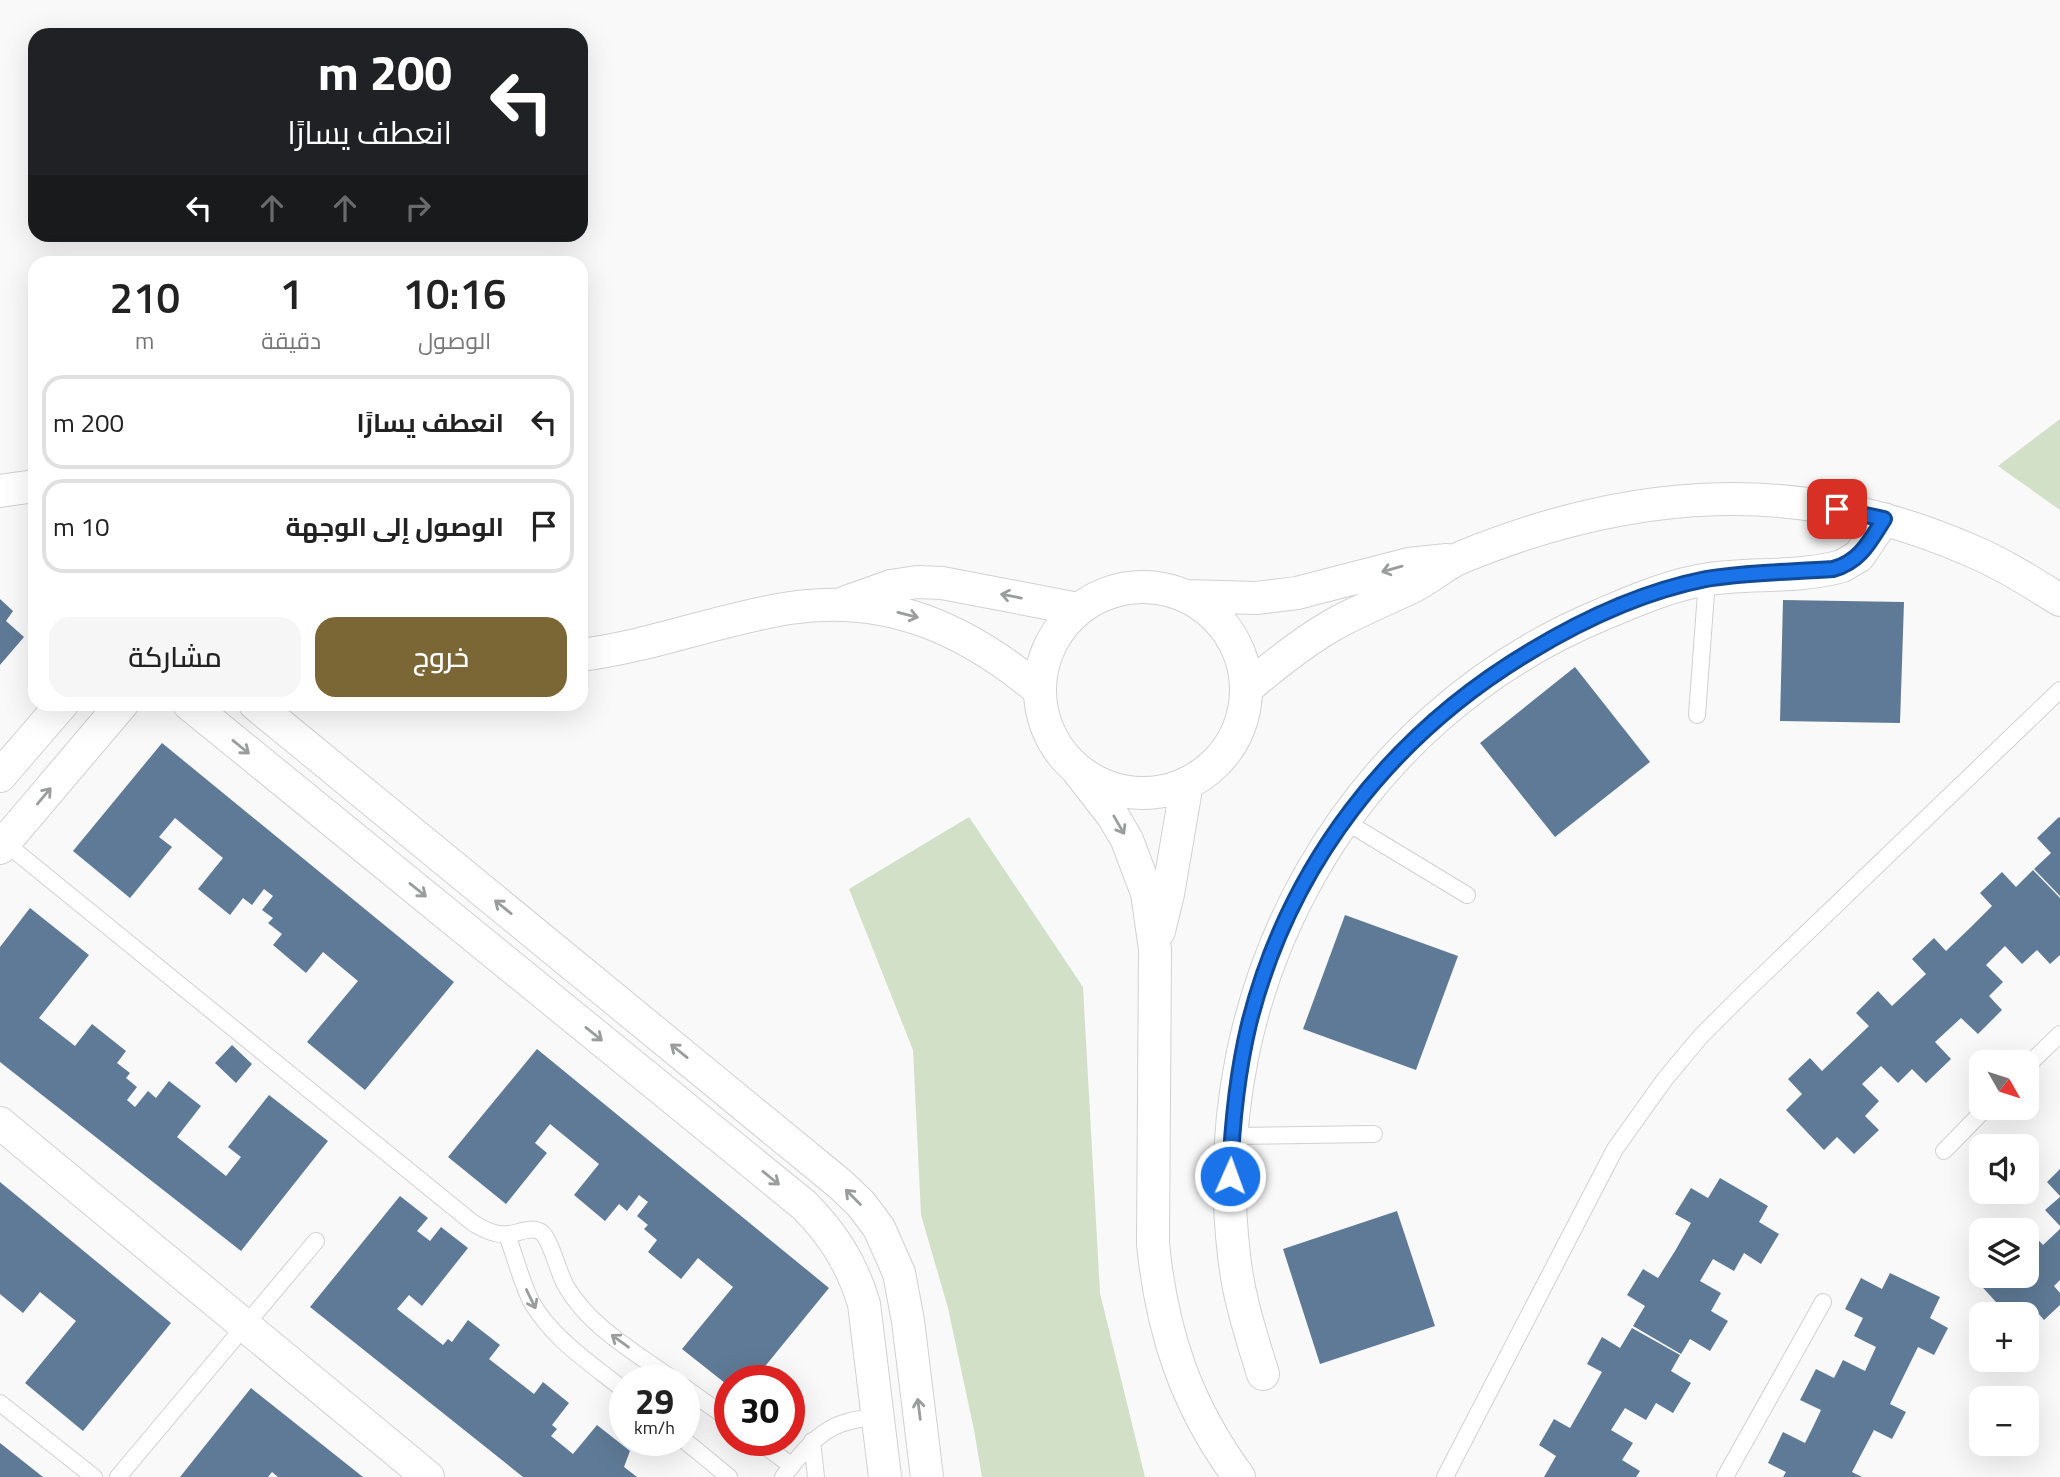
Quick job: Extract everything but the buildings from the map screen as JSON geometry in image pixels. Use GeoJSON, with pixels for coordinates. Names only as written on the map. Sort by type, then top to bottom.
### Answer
{"type":"FeatureCollection","features":[{"type":"Feature","properties":{"kind":"street"},"geometry":{"type":"LineString","coordinates":[[0,491],[28,487]]}},
{"type":"Feature","properties":{"kind":"street"},"geometry":{"type":"LineString","coordinates":[[1246,689],[1274,664],[1316,635],[1363,609],[1415,586],[1459,559],[1570,520],[1627,507],[1685,500],[1791,502],[1884,519],[1973,551],[2020,575],[2060,600]]}},
{"type":"Feature","properties":{"kind":"street"},"geometry":{"type":"LineString","coordinates":[[1263,1374],[1245,1316],[1234,1257],[1229,1196],[1238,1080],[1247,1036],[1266,970],[1287,918],[1313,867],[1342,820],[1378,776],[1458,700],[1503,667],[1551,639],[1601,614],[1653,594],[1707,579],[1842,566],[1859,556],[1884,519]]}},
{"type":"Feature","properties":{"kind":"street"},"geometry":{"type":"LineString","coordinates":[[1188,596],[1256,598],[1297,593],[1409,564],[1459,559]]}},
{"type":"Feature","properties":{"kind":"street"},"geometry":{"type":"LineString","coordinates":[[841,604],[891,586],[917,582],[942,583],[1078,609]]}},
{"type":"Feature","properties":{"kind":"street"},"geometry":{"type":"LineString","coordinates":[[1078,771],[1098,783],[1120,791],[1143,793],[1187,783],[1207,770],[1224,754],[1236,734],[1244,712],[1244,666],[1230,634],[1207,608],[1188,596],[1143,586],[1120,589],[1098,597],[1078,609],[1049,645],[1039,690],[1042,714],[1050,735],[1062,755],[1114,816],[1135,857],[1147,893],[1154,949],[1153,1244],[1157,1283],[1164,1321],[1178,1367],[1197,1411],[1221,1453],[1239,1477]]}},
{"type":"Feature","properties":{"kind":"street"},"geometry":{"type":"LineString","coordinates":[[1297,593],[1316,635]]}},
{"type":"Feature","properties":{"kind":"street"},"geometry":{"type":"LineString","coordinates":[[588,654],[614,651],[790,608],[841,604],[913,615],[941,626],[993,654],[1039,690]]}},
{"type":"Feature","properties":{"kind":"street"},"geometry":{"type":"LineString","coordinates":[[0,776],[56,711]]}},
{"type":"Feature","properties":{"kind":"street"},"geometry":{"type":"LineString","coordinates":[[2,845],[116,711]]}},
{"type":"Feature","properties":{"kind":"street"},"geometry":{"type":"LineString","coordinates":[[197,711],[804,1205],[820,1221],[846,1257],[864,1304],[885,1477]]}},
{"type":"Feature","properties":{"kind":"street"},"geometry":{"type":"LineString","coordinates":[[264,711],[861,1204],[891,1250],[905,1297],[927,1477]]}},
{"type":"Feature","properties":{"kind":"street"},"geometry":{"type":"LineString","coordinates":[[1154,949],[1168,894],[1187,783]]}},
{"type":"Feature","properties":{"kind":"street"},"geometry":{"type":"LineString","coordinates":[[0,1123],[428,1477]]}},
{"type":"Feature","properties":{"kind":"lane"},"geometry":{"type":"LineString","coordinates":[[1697,715],[1707,579]]}},
{"type":"Feature","properties":{"kind":"lane"},"geometry":{"type":"LineString","coordinates":[[1445,1477],[1615,1149],[1665,1079],[1701,1036],[1740,996],[2060,690]]}},
{"type":"Feature","properties":{"kind":"lane"},"geometry":{"type":"LineString","coordinates":[[1342,820],[1467,895]]}},
{"type":"Feature","properties":{"kind":"lane"},"geometry":{"type":"LineString","coordinates":[[2,845],[473,1223],[507,1235],[527,1230],[541,1232],[547,1238],[564,1283],[584,1312],[654,1365]]}},
{"type":"Feature","properties":{"kind":"lane"},"geometry":{"type":"LineString","coordinates":[[2039,1054],[2060,1034]]}},
{"type":"Feature","properties":{"kind":"lane"},"geometry":{"type":"LineString","coordinates":[[1944,1151],[1974,1120]]}},
{"type":"Feature","properties":{"kind":"lane"},"geometry":{"type":"LineString","coordinates":[[1232,1136],[1374,1134]]}},
{"type":"Feature","properties":{"kind":"lane"},"geometry":{"type":"LineString","coordinates":[[507,1235],[530,1299],[542,1318],[554,1333],[609,1378]]}},
{"type":"Feature","properties":{"kind":"lane"},"geometry":{"type":"LineString","coordinates":[[118,1477],[316,1241]]}},
{"type":"Feature","properties":{"kind":"lane"},"geometry":{"type":"LineString","coordinates":[[1725,1477],[1823,1302]]}},
{"type":"Feature","properties":{"kind":"lane"},"geometry":{"type":"LineString","coordinates":[[0,1403],[94,1477]]}},
{"type":"Feature","properties":{"kind":"lane"},"geometry":{"type":"LineString","coordinates":[[772,1456],[787,1471],[812,1441],[833,1426],[848,1421],[879,1418]]}},
{"type":"Feature","properties":{"kind":"lane"},"geometry":{"type":"LineString","coordinates":[[812,1441],[816,1477]]}},
{"type":"Feature","properties":{"kind":"lane"},"geometry":{"type":"LineString","coordinates":[[700,1453],[729,1477]]}},
{"type":"Feature","properties":{"kind":"green space"},"geometry":{"type":"Polygon","coordinates":[[[2060,419],[2060,510],[1998,466],[2060,419]]]}},
{"type":"Feature","properties":{"kind":"green space"},"geometry":{"type":"Polygon","coordinates":[[[969,817],[1083,987],[1100,1293],[1145,1477],[982,1477],[948,1308],[921,1215],[913,1050],[849,889],[969,817]]]}},
{"type":"Feature","properties":{"kind":"route"},"geometry":{"type":"LineString","coordinates":[[1230,1176],[1238,1080],[1249,1025],[1266,970],[1287,918],[1313,867],[1342,820],[1378,776],[1458,700],[1503,667],[1601,614],[1653,594],[1707,579],[1833,569],[1851,562],[1859,556],[1884,519],[1837,509]]}}]}
